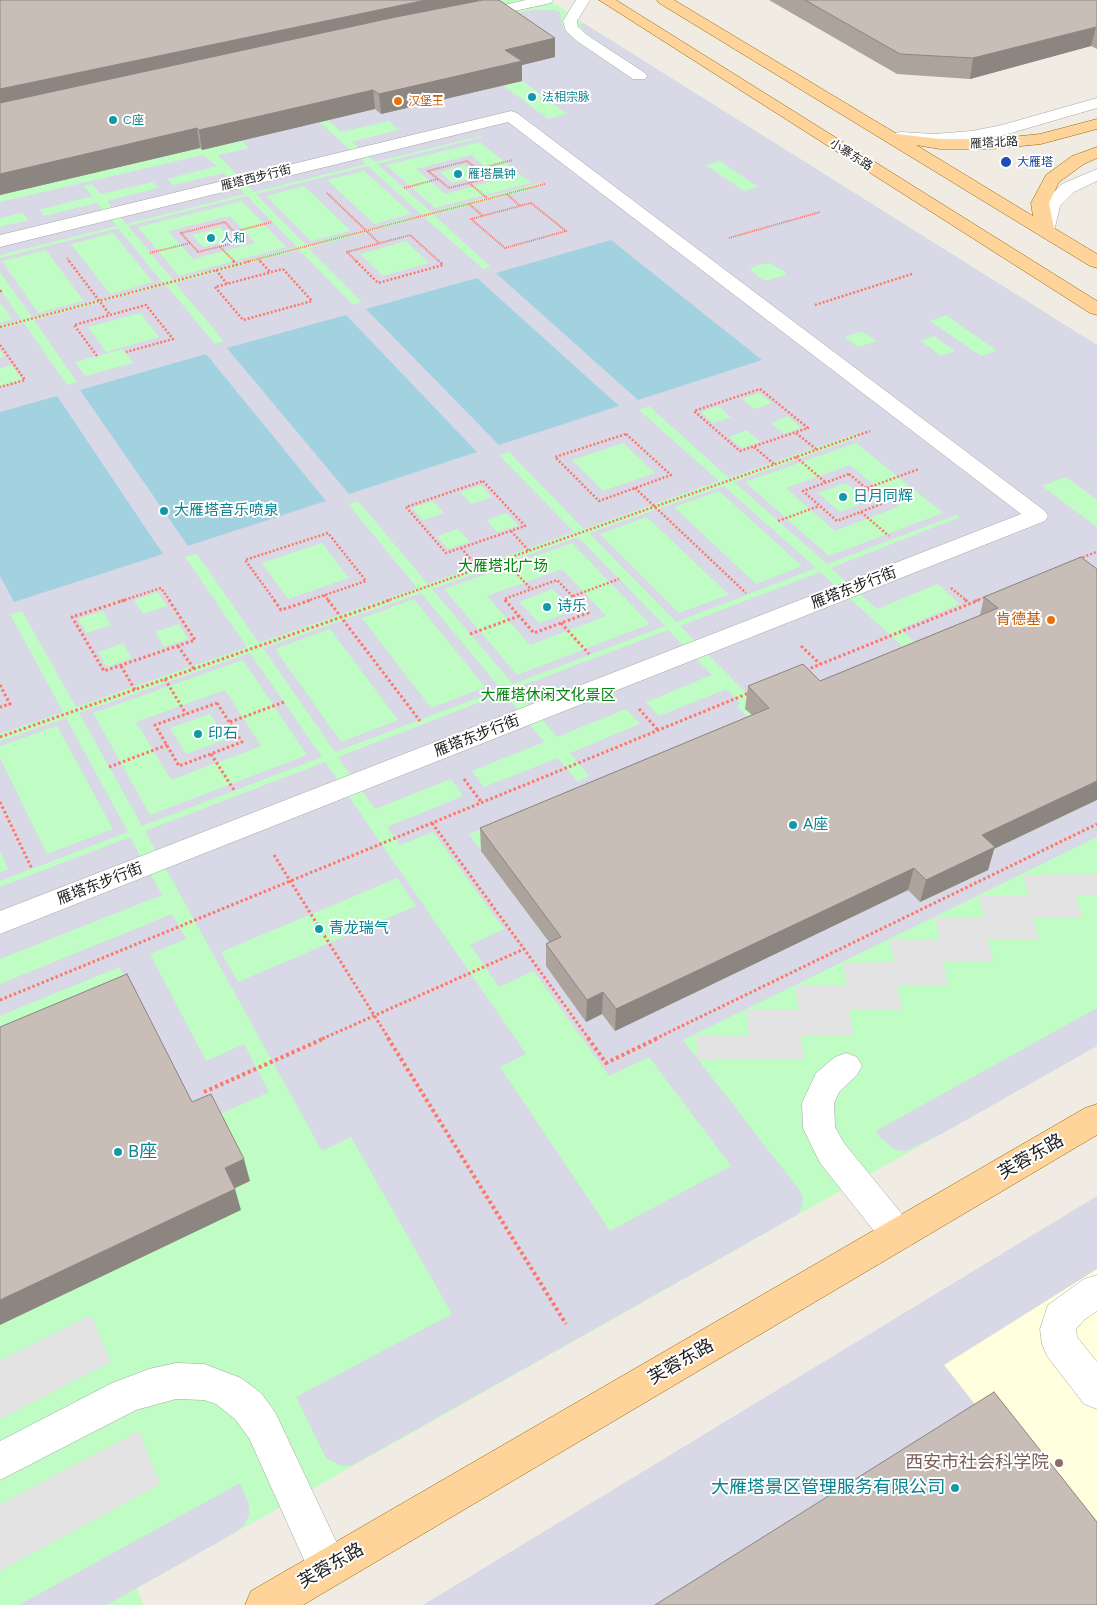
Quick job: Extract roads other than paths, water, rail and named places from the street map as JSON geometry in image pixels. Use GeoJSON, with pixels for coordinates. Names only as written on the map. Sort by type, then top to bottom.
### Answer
{"type":"FeatureCollection","features":[{"type":"Feature","properties":{"kind":"main road","name":"小寨东路"},"geometry":{"type":"LineString","coordinates":[[606,0],[1097,309]]}},
{"type":"Feature","properties":{"kind":"main road"},"geometry":{"type":"LineString","coordinates":[[664,0],[1097,262]]}},
{"type":"Feature","properties":{"kind":"main road","name":"雁塔北路"},"geometry":{"type":"LineString","coordinates":[[889,136],[940,144],[992,144],[1041,139],[1097,124]]}},
{"type":"Feature","properties":{"kind":"main road"},"geometry":{"type":"LineString","coordinates":[[1045,231],[1040,203],[1052,179],[1078,160],[1097,152]]}},
{"type":"Feature","properties":{"kind":"main road","name":"芙蓉东路"},"geometry":{"type":"LineString","coordinates":[[265,1605],[1097,1118]]}},
{"type":"Feature","properties":{"kind":"street"},"geometry":{"type":"LineString","coordinates":[[457,19],[546,0]]}},
{"type":"Feature","properties":{"kind":"street"},"geometry":{"type":"LineString","coordinates":[[583,0],[570,21],[571,28],[582,38],[639,76]]}},
{"type":"Feature","properties":{"kind":"street"},"geometry":{"type":"LineString","coordinates":[[889,136],[934,139],[972,136],[1004,130],[1097,103]]}},
{"type":"Feature","properties":{"kind":"street","name":"雁塔西步行街"},"geometry":{"type":"LineString","coordinates":[[0,241],[511,116],[1037,516]]}},
{"type":"Feature","properties":{"kind":"street"},"geometry":{"type":"LineString","coordinates":[[1045,231],[1051,205],[1068,188],[1097,174]]}},
{"type":"Feature","properties":{"kind":"street","name":"雁塔东步行街"},"geometry":{"type":"LineString","coordinates":[[0,923],[1037,516]]}},
{"type":"Feature","properties":{"kind":"street"},"geometry":{"type":"LineString","coordinates":[[846,1066],[827,1083],[818,1103],[819,1128],[832,1153],[898,1235]]}},
{"type":"Feature","properties":{"kind":"street"},"geometry":{"type":"LineString","coordinates":[[1097,1291],[1066,1312],[1061,1317],[1058,1329],[1060,1344],[1097,1391]]}},
{"type":"Feature","properties":{"kind":"street"},"geometry":{"type":"LineString","coordinates":[[0,1461],[125,1396],[149,1386],[176,1381],[204,1382],[228,1391],[248,1406],[262,1425],[328,1568]]}},
{"type":"Feature","properties":{"kind":"water"},"geometry":{"type":"Polygon","coordinates":[[[611,240],[762,360],[638,400],[496,273],[611,240]]]}},
{"type":"Feature","properties":{"kind":"water"},"geometry":{"type":"Polygon","coordinates":[[[477,278],[619,406],[499,445],[366,309],[477,278]]]}},
{"type":"Feature","properties":{"kind":"water"},"geometry":{"type":"Polygon","coordinates":[[[346,315],[477,452],[349,494],[227,348],[346,315]]]}},
{"type":"Feature","properties":{"kind":"water"},"geometry":{"type":"Polygon","coordinates":[[[206,354],[326,501],[188,546],[80,390],[206,354]]]}},
{"type":"Feature","properties":{"kind":"water"},"geometry":{"type":"Polygon","coordinates":[[[57,396],[163,554],[14,602],[0,576],[0,412],[57,396]]]}},
{"type":"Feature","properties":{"kind":"place","name":"法相宗脉"},"geometry":{"type":"Point","coordinates":[532,97]}},
{"type":"Feature","properties":{"kind":"place","name":"汉堡王"},"geometry":{"type":"Point","coordinates":[398,101]}},
{"type":"Feature","properties":{"kind":"place","name":"C座"},"geometry":{"type":"Point","coordinates":[113,120]}},
{"type":"Feature","properties":{"kind":"place","name":"大雁塔"},"geometry":{"type":"Point","coordinates":[1006,162]}},
{"type":"Feature","properties":{"kind":"place","name":"雁塔晨钟"},"geometry":{"type":"Point","coordinates":[458,174]}},
{"type":"Feature","properties":{"kind":"place","name":"人和"},"geometry":{"type":"Point","coordinates":[211,238]}},
{"type":"Feature","properties":{"kind":"place","name":"日月同辉"},"geometry":{"type":"Point","coordinates":[843,497]}},
{"type":"Feature","properties":{"kind":"place","name":"大雁塔音乐喷泉"},"geometry":{"type":"Point","coordinates":[164,511]}},
{"type":"Feature","properties":{"kind":"place","name":"诗乐"},"geometry":{"type":"Point","coordinates":[547,607]}},
{"type":"Feature","properties":{"kind":"place","name":"肯德基"},"geometry":{"type":"Point","coordinates":[1051,620]}},
{"type":"Feature","properties":{"kind":"place","name":"印石"},"geometry":{"type":"Point","coordinates":[198,734]}},
{"type":"Feature","properties":{"kind":"place","name":"A座"},"geometry":{"type":"Point","coordinates":[793,825]}},
{"type":"Feature","properties":{"kind":"place","name":"青龙瑞气"},"geometry":{"type":"Point","coordinates":[319,929]}},
{"type":"Feature","properties":{"kind":"place","name":"B座"},"geometry":{"type":"Point","coordinates":[118,1152]}},
{"type":"Feature","properties":{"kind":"place","name":"西安市社会科学院"},"geometry":{"type":"Point","coordinates":[1059,1463]}},
{"type":"Feature","properties":{"kind":"place","name":"大雁塔景区管理服务有限公司"},"geometry":{"type":"Point","coordinates":[955,1488]}},
{"type":"Feature","properties":{"kind":"park label","name":"大雁塔北广场"},"geometry":{"type":"Point","coordinates":[503,567]}},
{"type":"Feature","properties":{"kind":"park label","name":"大雁塔休闲文化景区"},"geometry":{"type":"Point","coordinates":[548,696]}}]}
